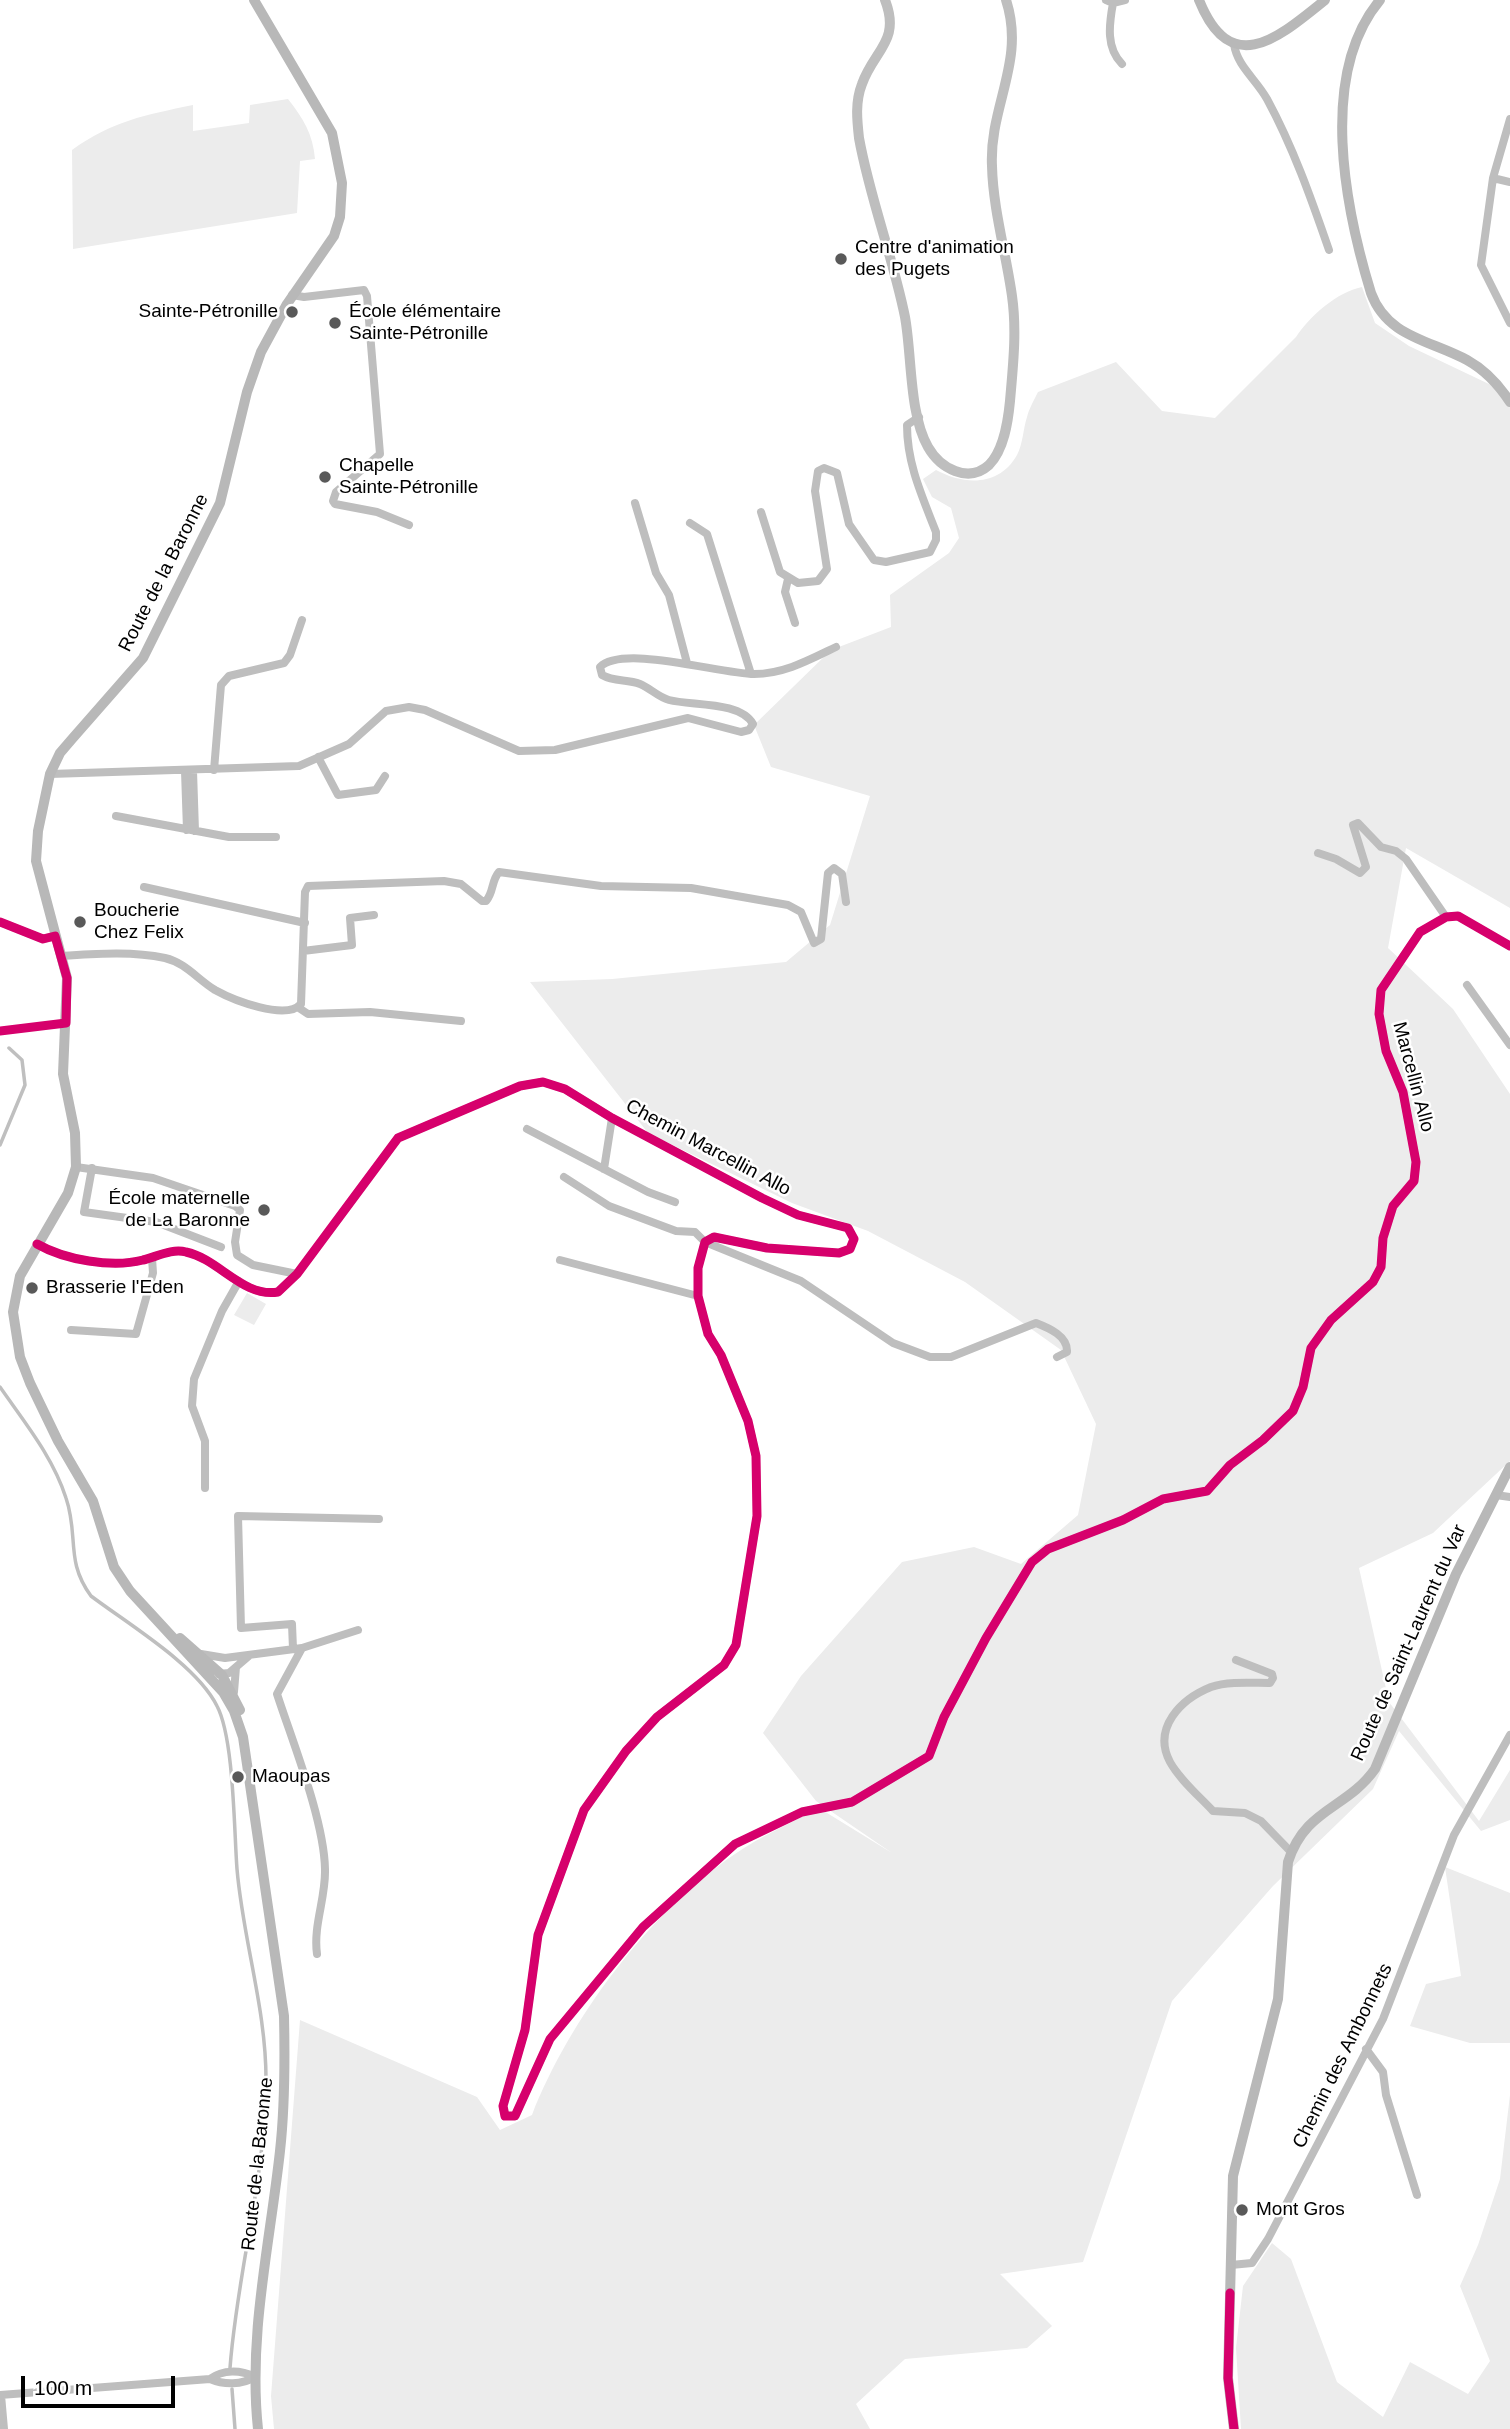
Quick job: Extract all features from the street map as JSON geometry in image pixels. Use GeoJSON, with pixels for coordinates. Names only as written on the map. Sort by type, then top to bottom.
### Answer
{"type":"FeatureCollection","features":[{"type":"Feature","properties":{"kind":"main road","name":"Route de la Baronne"},"geometry":{"type":"LineString","coordinates":[[254,0],[332,133],[341,170],[343,200],[334,236],[274,324],[255,368],[220,503],[146,652],[124,683],[72,738],[50,774],[38,831],[36,861],[68,992],[63,1074],[75,1133],[76,1167],[68,1193],[37,1244],[15,1292],[13,1312],[20,1357],[39,1404],[93,1501],[114,1567],[130,1591],[161,1623],[195,1655],[220,1673],[234,1692],[240,1709],[284,2016],[285,2061],[280,2151],[267,2249],[255,2377],[258,2429]]}},
{"type":"Feature","properties":{"kind":"main road"},"geometry":{"type":"LineString","coordinates":[[1199,0],[1214,29],[1230,42],[1247,47],[1269,41],[1325,0]]}},
{"type":"Feature","properties":{"kind":"main road"},"geometry":{"type":"LineString","coordinates":[[1380,0],[1363,22],[1353,46],[1345,87],[1342,130],[1345,174],[1371,293],[1379,310],[1394,327],[1466,360],[1489,376],[1510,402]]}},
{"type":"Feature","properties":{"kind":"main road","name":"Route de Saint-Laurent du Var"},"geometry":{"type":"LineString","coordinates":[[1234,2429],[1228,2378],[1233,2168],[1278,1998],[1286,1882],[1292,1852],[1309,1823],[1357,1789],[1375,1769],[1451,1585],[1510,1467]]}},
{"type":"Feature","properties":{"kind":"main road","name":"Route de la Baronne"},"geometry":{"type":"LineString","coordinates":[[195,1655],[234,1710],[243,1737]]}},
{"type":"Feature","properties":{"kind":"street"},"geometry":{"type":"LineString","coordinates":[[885,0],[891,22],[890,32],[862,85],[856,117],[861,153],[905,318],[924,438],[935,457],[945,466],[965,474],[976,474],[993,460],[1009,414],[1014,313],[992,166],[995,124],[1013,54],[1014,29],[1006,0]]}},
{"type":"Feature","properties":{"kind":"street"},"geometry":{"type":"LineString","coordinates":[[1122,64],[1110,46],[1110,1],[1125,0]]}},
{"type":"Feature","properties":{"kind":"street"},"geometry":{"type":"LineString","coordinates":[[1230,42],[1235,56],[1265,96],[1277,119],[1299,168],[1329,250]]}},
{"type":"Feature","properties":{"kind":"street"},"geometry":{"type":"LineString","coordinates":[[1510,119],[1493,178],[1481,265],[1510,323]]}},
{"type":"Feature","properties":{"kind":"street"},"geometry":{"type":"LineString","coordinates":[[1493,178],[1510,182]]}},
{"type":"Feature","properties":{"kind":"street"},"geometry":{"type":"LineString","coordinates":[[292,295],[304,298],[364,290],[367,296],[380,454],[336,492],[333,501],[335,504],[377,512],[409,525]]}},
{"type":"Feature","properties":{"kind":"street"},"geometry":{"type":"LineString","coordinates":[[761,512],[780,572],[788,579],[811,583],[824,576],[827,569],[815,491],[818,471],[824,467],[837,473],[849,524],[874,559],[886,562],[921,556],[934,547],[936,532],[909,458],[907,425],[919,417]]}},
{"type":"Feature","properties":{"kind":"street"},"geometry":{"type":"LineString","coordinates":[[635,503],[656,573],[670,595],[687,663]]}},
{"type":"Feature","properties":{"kind":"street"},"geometry":{"type":"LineString","coordinates":[[690,523],[707,534],[751,674]]}},
{"type":"Feature","properties":{"kind":"street"},"geometry":{"type":"LineString","coordinates":[[788,579],[785,592],[795,623]]}},
{"type":"Feature","properties":{"kind":"street"},"geometry":{"type":"LineString","coordinates":[[214,770],[221,685],[229,676],[284,663],[290,655],[302,620]]}},
{"type":"Feature","properties":{"kind":"street"},"geometry":{"type":"LineString","coordinates":[[50,774],[299,765],[349,744],[386,711],[410,707],[425,710],[519,751],[555,750],[688,718],[740,732],[749,730],[752,724],[748,717],[731,710],[666,699],[639,684],[610,680],[602,675],[600,667],[607,660],[624,659],[687,663],[751,674],[790,668],[836,647]]}},
{"type":"Feature","properties":{"kind":"street"},"geometry":{"type":"LineString","coordinates":[[318,757],[338,795],[376,790],[385,776]]}},
{"type":"Feature","properties":{"kind":"street"},"geometry":{"type":"LineString","coordinates":[[189,771],[191,831]]}},
{"type":"Feature","properties":{"kind":"street"},"geometry":{"type":"LineString","coordinates":[[116,816],[229,837],[276,837]]}},
{"type":"Feature","properties":{"kind":"street"},"geometry":{"type":"LineString","coordinates":[[1318,853],[1336,859],[1360,873],[1366,867],[1353,825],[1358,823],[1381,847],[1395,851],[1406,859],[1446,916],[1458,916],[1510,946]]}},
{"type":"Feature","properties":{"kind":"street"},"geometry":{"type":"LineString","coordinates":[[61,956],[141,954],[167,959],[190,969],[214,989],[236,1000],[285,1012],[299,1008],[302,1004],[305,892],[308,886],[444,881],[461,884],[482,901],[491,895],[494,877],[499,872],[601,886],[691,888],[788,905],[801,912],[814,943],[821,939],[828,873],[834,868],[842,874],[846,902]]}},
{"type":"Feature","properties":{"kind":"street"},"geometry":{"type":"LineString","coordinates":[[144,887],[305,923]]}},
{"type":"Feature","properties":{"kind":"street"},"geometry":{"type":"LineString","coordinates":[[303,951],[352,945],[350,918],[374,915]]}},
{"type":"Feature","properties":{"kind":"street","name":"Marcellin Allo"},"geometry":{"type":"LineString","coordinates":[[698,1296],[708,1334],[721,1355],[748,1421],[756,1456],[757,1516],[736,1645],[724,1665],[657,1717],[626,1751],[584,1810],[538,1936],[524,2030],[503,2106],[505,2116],[515,2116],[550,2039],[643,1927],[735,1844],[802,1812],[852,1802],[929,1756],[944,1717],[1032,1562],[1048,1549],[1123,1520],[1163,1499],[1206,1491],[1230,1465],[1263,1440],[1293,1411],[1303,1387],[1311,1348],[1331,1320],[1373,1282],[1381,1267],[1383,1238],[1393,1206],[1414,1181],[1416,1162],[1403,1092],[1386,1051],[1379,1014],[1381,990],[1420,932],[1446,916]]}},
{"type":"Feature","properties":{"kind":"street"},"geometry":{"type":"LineString","coordinates":[[0,922],[43,939],[55,936]]}},
{"type":"Feature","properties":{"kind":"street"},"geometry":{"type":"LineString","coordinates":[[1467,985],[1510,1045]]}},
{"type":"Feature","properties":{"kind":"street"},"geometry":{"type":"LineString","coordinates":[[299,1008],[308,1014],[370,1012],[461,1021]]}},
{"type":"Feature","properties":{"kind":"street","name":"Chemin Marcellin Allo"},"geometry":{"type":"LineString","coordinates":[[37,1244],[71,1258],[132,1263],[182,1251],[198,1255],[256,1291],[268,1293],[286,1286],[297,1274],[398,1138],[520,1086],[542,1082],[565,1089],[612,1118],[762,1198],[798,1215],[848,1228],[854,1239],[850,1249],[839,1252],[767,1248],[714,1237],[705,1242]]}},
{"type":"Feature","properties":{"kind":"street"},"geometry":{"type":"LineString","coordinates":[[604,1169],[612,1118]]}},
{"type":"Feature","properties":{"kind":"street"},"geometry":{"type":"LineString","coordinates":[[527,1129],[675,1202]]}},
{"type":"Feature","properties":{"kind":"street"},"geometry":{"type":"LineString","coordinates":[[76,1167],[153,1178],[235,1206],[240,1210],[235,1242],[237,1255],[253,1265],[297,1274]]}},
{"type":"Feature","properties":{"kind":"street"},"geometry":{"type":"LineString","coordinates":[[92,1168],[85,1212],[156,1222],[221,1247]]}},
{"type":"Feature","properties":{"kind":"street"},"geometry":{"type":"LineString","coordinates":[[564,1177],[609,1206],[676,1231],[695,1232],[705,1242],[801,1281],[893,1343],[930,1357],[951,1357],[1036,1323],[1062,1338],[1067,1345],[1067,1352],[1057,1357]]}},
{"type":"Feature","properties":{"kind":"street"},"geometry":{"type":"LineString","coordinates":[[560,1260],[698,1296],[698,1268],[705,1242]]}},
{"type":"Feature","properties":{"kind":"street"},"geometry":{"type":"LineString","coordinates":[[71,1330],[136,1334],[153,1272],[152,1258]]}},
{"type":"Feature","properties":{"kind":"street"},"geometry":{"type":"LineString","coordinates":[[205,1488],[205,1441],[192,1406],[194,1379],[222,1311],[239,1281]]}},
{"type":"Feature","properties":{"kind":"street"},"geometry":{"type":"LineString","coordinates":[[1496,1495],[1510,1497]]}},
{"type":"Feature","properties":{"kind":"street"},"geometry":{"type":"LineString","coordinates":[[317,1954],[314,1935],[326,1872],[323,1841],[277,1694],[297,1648],[292,1624],[240,1628],[238,1516],[379,1519]]}},
{"type":"Feature","properties":{"kind":"street"},"geometry":{"type":"LineString","coordinates":[[195,1655],[225,1658],[297,1648],[358,1630]]}},
{"type":"Feature","properties":{"kind":"street"},"geometry":{"type":"LineString","coordinates":[[220,1673],[236,1667],[250,1655]]}},
{"type":"Feature","properties":{"kind":"street"},"geometry":{"type":"LineString","coordinates":[[219,1687],[225,1658]]}},
{"type":"Feature","properties":{"kind":"street"},"geometry":{"type":"LineString","coordinates":[[1236,1660],[1272,1674],[1273,1678],[1270,1683],[1213,1686],[1183,1703],[1170,1718],[1164,1738],[1170,1761],[1213,1811],[1245,1813],[1261,1821],[1292,1852]]}},
{"type":"Feature","properties":{"kind":"street"},"geometry":{"type":"LineString","coordinates":[[234,1692],[236,1667]]}},
{"type":"Feature","properties":{"kind":"street","name":"Chemin des Ambonnets"},"geometry":{"type":"LineString","coordinates":[[1231,2265],[1251,2263],[1258,2256],[1399,1983],[1454,1835],[1510,1735]]}},
{"type":"Feature","properties":{"kind":"street"},"geometry":{"type":"LineString","coordinates":[[1366,2049],[1383,2072],[1386,2095],[1417,2195]]}},
{"type":"Feature","properties":{"kind":"street"},"geometry":{"type":"LineString","coordinates":[[4,2429],[0,2395],[210,2379],[219,2373],[245,2372],[255,2377]]}},
{"type":"Feature","properties":{"kind":"shaded area"},"geometry":{"type":"Polygon","coordinates":[[[288,99],[306,127],[315,159],[300,161],[297,213],[73,249],[72,150],[101,132],[159,112],[193,105],[193,131],[249,123],[250,105],[288,99]]]}},
{"type":"Feature","properties":{"kind":"shaded area"},"geometry":{"type":"Polygon","coordinates":[[[1362,287],[1375,323],[1409,346],[1510,394],[1510,908],[1406,848],[1388,948],[1453,1009],[1510,1094],[1510,1461],[1433,1533],[1359,1568],[1389,1702],[1479,1821],[1510,1770],[1510,1820],[1481,1831],[1399,1731],[1373,1789],[1273,1886],[1172,2001],[1083,2262],[1000,2274],[1052,2326],[1027,2348],[905,2359],[856,2404],[870,2429],[274,2429],[271,2396],[300,2020],[477,2097],[500,2130],[532,2115],[567,2042],[615,1971],[643,1937],[703,1878],[735,1854],[819,1808],[892,1853],[816,1801],[763,1733],[801,1676],[902,1562],[974,1547],[1021,1564],[1078,1515],[1096,1424],[1061,1350],[965,1282],[868,1231],[792,1203],[648,1133],[530,982],[612,979],[786,962],[830,925],[870,796],[771,767],[754,725],[831,650],[891,627],[890,595],[949,553],[959,538],[951,508],[932,497],[923,479],[936,470],[969,480],[991,478],[1001,473],[1019,451],[1028,414],[1038,392],[1116,362],[1162,411],[1215,418],[1296,337],[1316,313],[1334,299],[1362,287]]]}},
{"type":"Feature","properties":{"kind":"shaded area"},"geometry":{"type":"Polygon","coordinates":[[[247,1293],[266,1304],[254,1325],[234,1315],[247,1293]]]}},
{"type":"Feature","properties":{"kind":"shaded area"},"geometry":{"type":"Polygon","coordinates":[[[1445,1867],[1510,1893],[1510,2043],[1470,2043],[1410,2026],[1426,1984],[1461,1976],[1445,1867]]]}},
{"type":"Feature","properties":{"kind":"shaded area"},"geometry":{"type":"Polygon","coordinates":[[[1510,2095],[1510,2429],[1241,2429],[1236,2348],[1243,2286],[1272,2243],[1291,2259],[1337,2382],[1383,2417],[1410,2362],[1468,2394],[1490,2361],[1460,2286],[1478,2245],[1500,2179],[1510,2095]]]}},
{"type":"Feature","properties":{"kind":"waterway"},"geometry":{"type":"LineString","coordinates":[[0,1145],[25,1085],[22,1060],[9,1048]]}},
{"type":"Feature","properties":{"kind":"waterway"},"geometry":{"type":"LineString","coordinates":[[0,1387],[54,1468],[70,1512],[78,1571],[91,1596],[160,1646],[194,1675],[217,1706],[223,1721],[230,1761],[240,1896],[263,2030],[266,2084],[261,2155],[238,2297],[230,2368]]}},
{"type":"Feature","properties":{"kind":"waterway"},"geometry":{"type":"LineString","coordinates":[[232,2389],[235,2429]]}},
{"type":"Feature","properties":{"kind":"cycle path"},"geometry":{"type":"LineString","coordinates":[[37,1244],[61,1254],[103,1263],[131,1262],[181,1251],[198,1256],[242,1284],[265,1292],[278,1292],[297,1274],[398,1138],[520,1086],[543,1082],[565,1089],[612,1118],[762,1198],[798,1215],[848,1228],[854,1239],[850,1249],[839,1253],[767,1248],[714,1237],[705,1242],[698,1268],[698,1296],[708,1334],[721,1355],[748,1421],[756,1456],[757,1516],[736,1645],[724,1665],[657,1717],[626,1751],[584,1810],[538,1935],[525,2030],[503,2106],[505,2116],[515,2116],[550,2039],[643,1927],[735,1844],[802,1812],[852,1802],[929,1756],[944,1717],[986,1638],[1032,1562],[1048,1549],[1123,1520],[1163,1499],[1207,1491],[1230,1465],[1263,1440],[1293,1411],[1303,1387],[1311,1348],[1331,1320],[1373,1282],[1381,1267],[1383,1238],[1393,1206],[1414,1181],[1416,1162],[1403,1092],[1386,1051],[1379,1014],[1381,990],[1420,932],[1446,917],[1458,916],[1510,946]]}},
{"type":"Feature","properties":{"kind":"cycle path"},"geometry":{"type":"LineString","coordinates":[[0,922],[43,939],[55,936],[67,978],[66,1023],[0,1031]]}},
{"type":"Feature","properties":{"kind":"cycle path"},"geometry":{"type":"LineString","coordinates":[[1230,2293],[1228,2378],[1234,2429]]}},
{"type":"Feature","properties":{"kind":"place","name":"Centre d'animation des Pugets"},"geometry":{"type":"Point","coordinates":[841,259]}},
{"type":"Feature","properties":{"kind":"place","name":"Sainte-Pétronille"},"geometry":{"type":"Point","coordinates":[292,312]}},
{"type":"Feature","properties":{"kind":"place","name":"École élémentaire Sainte-Pétronille"},"geometry":{"type":"Point","coordinates":[335,323]}},
{"type":"Feature","properties":{"kind":"place","name":"Chapelle Sainte-Pétronille"},"geometry":{"type":"Point","coordinates":[325,477]}},
{"type":"Feature","properties":{"kind":"place","name":"Boucherie Chez Felix"},"geometry":{"type":"Point","coordinates":[80,922]}},
{"type":"Feature","properties":{"kind":"place","name":"École maternelle de La Baronne"},"geometry":{"type":"Point","coordinates":[264,1210]}},
{"type":"Feature","properties":{"kind":"place","name":"Brasserie l'Eden"},"geometry":{"type":"Point","coordinates":[32,1288]}},
{"type":"Feature","properties":{"kind":"place","name":"Maoupas"},"geometry":{"type":"Point","coordinates":[238,1777]}},
{"type":"Feature","properties":{"kind":"place","name":"Mont Gros"},"geometry":{"type":"Point","coordinates":[1242,2210]}}]}
